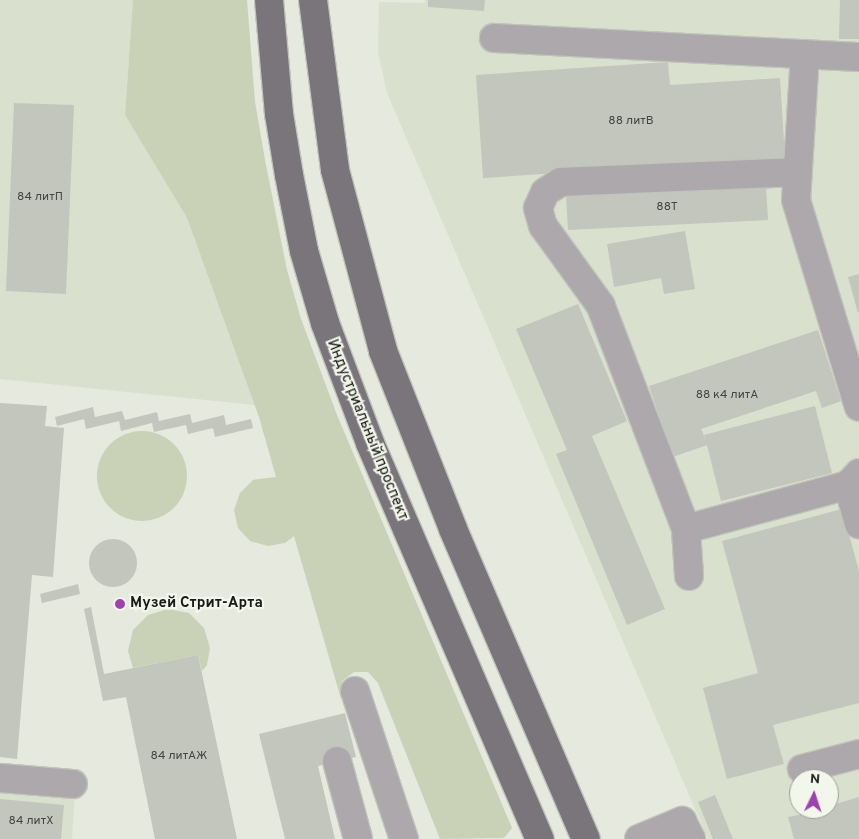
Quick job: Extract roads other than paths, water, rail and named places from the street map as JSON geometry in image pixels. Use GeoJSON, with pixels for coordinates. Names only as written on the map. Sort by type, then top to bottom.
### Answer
{"type":"FeatureCollection","features":[{"type":"Feature","properties":{"kind":"main road","name":"Индустриальный проспект"},"geometry":{"type":"LineString","coordinates":[[268,0],[279,114],[289,175],[304,251],[325,324],[373,451],[534,837]]}},
{"type":"Feature","properties":{"kind":"main road"},"geometry":{"type":"LineString","coordinates":[[313,0],[335,170],[383,351],[453,529],[586,839]]}},
{"type":"Feature","properties":{"kind":"lane"},"geometry":{"type":"LineString","coordinates":[[494,38],[859,57]]}},
{"type":"Feature","properties":{"kind":"lane"},"geometry":{"type":"LineString","coordinates":[[804,54],[796,200],[859,407]]}},
{"type":"Feature","properties":{"kind":"lane"},"geometry":{"type":"LineString","coordinates":[[689,576],[686,529],[600,306],[543,226],[538,208],[545,192],[560,182],[797,172]]}},
{"type":"Feature","properties":{"kind":"lane"},"geometry":{"type":"LineString","coordinates":[[686,529],[854,479],[859,524]]}},
{"type":"Feature","properties":{"kind":"lane"},"geometry":{"type":"LineString","coordinates":[[355,690],[404,839]]}},
{"type":"Feature","properties":{"kind":"lane"},"geometry":{"type":"LineString","coordinates":[[802,769],[859,754]]}},
{"type":"Feature","properties":{"kind":"lane"},"geometry":{"type":"LineString","coordinates":[[337,761],[358,839]]}},
{"type":"Feature","properties":{"kind":"lane"},"geometry":{"type":"LineString","coordinates":[[0,778],[73,784]]}},
{"type":"Feature","properties":{"kind":"lane"},"geometry":{"type":"LineString","coordinates":[[639,839],[682,822],[691,839]]}},
{"type":"Feature","properties":{"kind":"place","name":"Музей Стрит-Арта"},"geometry":{"type":"Point","coordinates":[120,604]}}]}
